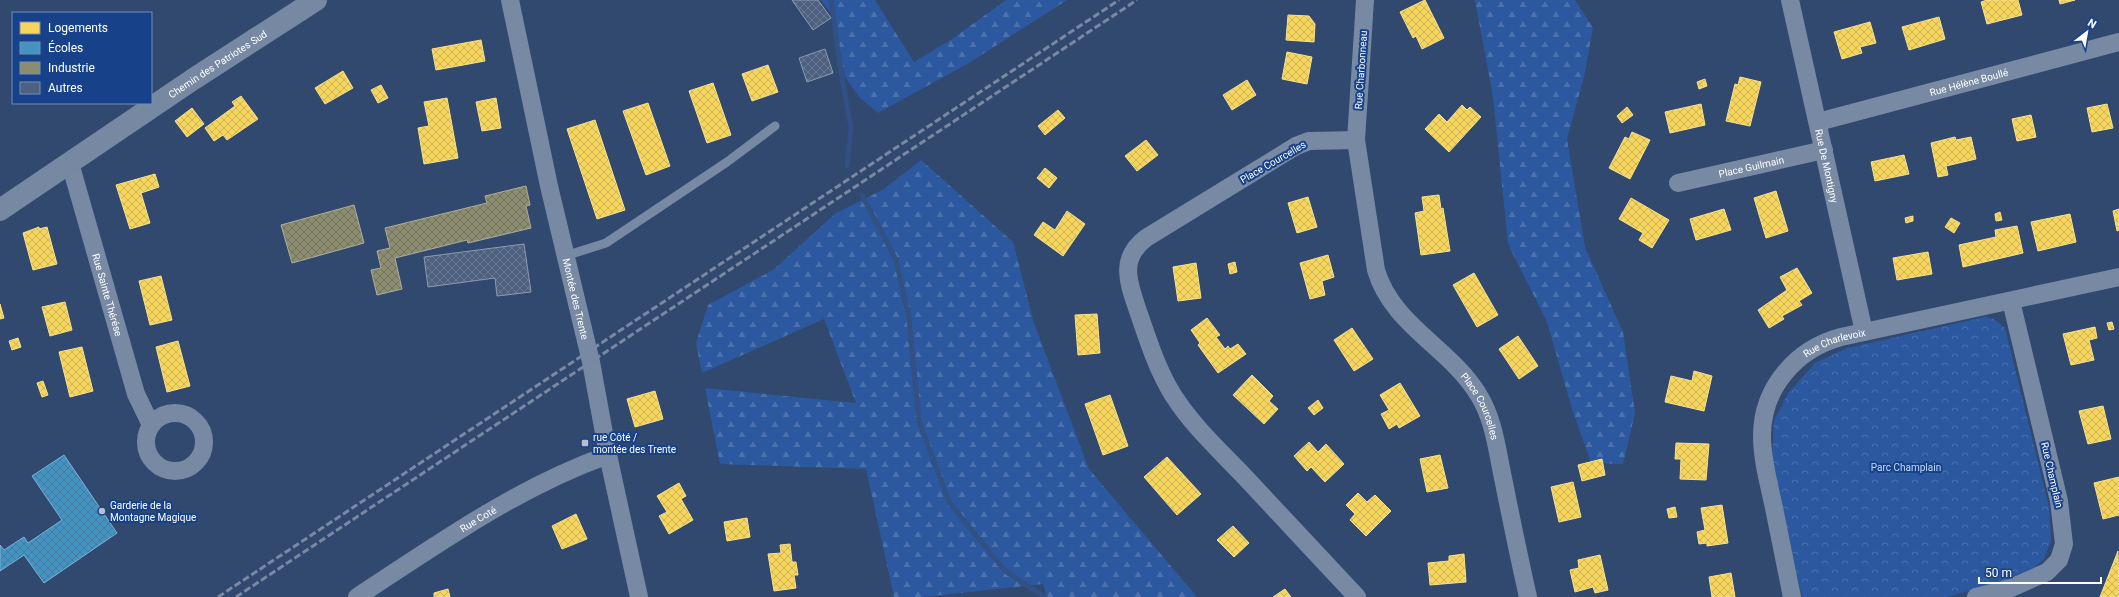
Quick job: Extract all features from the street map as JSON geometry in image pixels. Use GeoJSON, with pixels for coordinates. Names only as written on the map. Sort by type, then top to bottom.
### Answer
{"type":"FeatureCollection","features":[{"type":"Feature","properties":{"kind":"main road","name":"Chemin des Patriotes Sud"},"geometry":{"type":"LineString","coordinates":[[0,210],[316,0]]}},
{"type":"Feature","properties":{"kind":"street","name":"Montée des Trente"},"geometry":{"type":"LineString","coordinates":[[510,0],[565,256],[591,362],[608,456],[639,597]]}},
{"type":"Feature","properties":{"kind":"street","name":"Rue Charbonneau"},"geometry":{"type":"LineString","coordinates":[[1356,140],[1365,0]]}},
{"type":"Feature","properties":{"kind":"street","name":"Rue De Montigny"},"geometry":{"type":"LineString","coordinates":[[1790,0],[1864,332]]}},
{"type":"Feature","properties":{"kind":"street","name":"Rue Hélène Boullé"},"geometry":{"type":"LineString","coordinates":[[1818,122],[2119,42]]}},
{"type":"Feature","properties":{"kind":"street","name":"Place Courcelles"},"geometry":{"type":"LineString","coordinates":[[1357,597],[1203,433],[1174,396],[1151,349],[1133,294],[1128,268],[1133,251],[1146,238],[1296,146],[1314,140],[1356,140],[1379,278],[1386,294],[1396,309],[1460,370],[1473,386],[1484,404],[1494,434],[1528,597]]}},
{"type":"Feature","properties":{"kind":"street","name":"Place Guilmain"},"geometry":{"type":"LineString","coordinates":[[1678,183],[1824,150]]}},
{"type":"Feature","properties":{"kind":"street","name":"Rue Sainte Thérése"},"geometry":{"type":"LineString","coordinates":[[70,163],[136,394],[151,425]]}},
{"type":"Feature","properties":{"kind":"street","name":"Rue Charlevoix"},"geometry":{"type":"LineString","coordinates":[[1792,597],[1763,449],[1762,434],[1766,411],[1779,380],[1791,365],[1802,355],[1827,341],[2119,278]]}},
{"type":"Feature","properties":{"kind":"street","name":"Rue Champlain"},"geometry":{"type":"LineString","coordinates":[[1976,597],[2011,588],[2047,572],[2059,560],[2064,544],[2059,501],[2011,301]]}},
{"type":"Feature","properties":{"kind":"street","name":"Rue Coté"},"geometry":{"type":"LineString","coordinates":[[357,597],[486,512],[539,484],[578,466],[608,456]]}},
{"type":"Feature","properties":{"kind":"lane"},"geometry":{"type":"LineString","coordinates":[[565,256],[606,243],[727,162],[774,126]]}},
{"type":"Feature","properties":{"kind":"green space"},"geometry":{"type":"Polygon","coordinates":[[[821,0],[875,0],[914,62],[952,39],[1006,0],[1067,0],[969,63],[878,113],[860,98],[845,77],[833,16],[821,0]]]}},
{"type":"Feature","properties":{"kind":"green space"},"geometry":{"type":"Polygon","coordinates":[[[1475,0],[1575,0],[1593,28],[1584,77],[1567,139],[1585,247],[1623,332],[1635,413],[1623,464],[1591,463],[1572,409],[1547,322],[1508,244],[1493,97],[1475,0]]]}},
{"type":"Feature","properties":{"kind":"green space"},"geometry":{"type":"Polygon","coordinates":[[[921,160],[1013,242],[1034,323],[1089,469],[1197,597],[1047,597],[1043,584],[923,597],[894,597],[866,469],[720,464],[705,388],[856,403],[824,319],[702,373],[696,343],[708,305],[773,270],[836,213],[884,189],[921,160]]]}},
{"type":"Feature","properties":{"kind":"green space","name":"Parc Champlain"},"geometry":{"type":"Polygon","coordinates":[[[1985,317],[1994,319],[2005,328],[2049,507],[2051,541],[2044,559],[2022,576],[1947,597],[1802,597],[1772,462],[1774,421],[1788,393],[1815,363],[1847,348],[1985,317]]]}},
{"type":"Feature","properties":{"kind":"building: Logements"},"geometry":{"type":"Polygon","coordinates":[[[1425,0],[1444,38],[1422,49],[1416,36],[1413,38],[1400,12],[1425,0]]]}},
{"type":"Feature","properties":{"kind":"building: Logements"},"geometry":{"type":"Polygon","coordinates":[[[1987,0],[2018,0],[2022,15],[1987,24],[1981,2],[1987,0]]]}},
{"type":"Feature","properties":{"kind":"building: Logements"},"geometry":{"type":"Polygon","coordinates":[[[2059,0],[2075,0],[2060,4],[2059,0]]]}},
{"type":"Feature","properties":{"kind":"building: Logements"},"geometry":{"type":"Polygon","coordinates":[[[1288,15],[1309,16],[1315,24],[1314,42],[1286,40],[1288,15]]]}},
{"type":"Feature","properties":{"kind":"building: Logements"},"geometry":{"type":"Polygon","coordinates":[[[1939,17],[1945,39],[1909,50],[1902,27],[1939,17]]]}},
{"type":"Feature","properties":{"kind":"building: Logements"},"geometry":{"type":"Polygon","coordinates":[[[1870,22],[1876,43],[1860,47],[1862,53],[1842,59],[1834,32],[1870,22]]]}},
{"type":"Feature","properties":{"kind":"building: Logements"},"geometry":{"type":"Polygon","coordinates":[[[481,40],[485,61],[436,70],[432,49],[481,40]]]}},
{"type":"Feature","properties":{"kind":"building: Logements"},"geometry":{"type":"Polygon","coordinates":[[[1287,52],[1312,57],[1307,84],[1282,79],[1287,52]]]}},
{"type":"Feature","properties":{"kind":"building: Logements"},"geometry":{"type":"Polygon","coordinates":[[[768,65],[778,92],[752,101],[742,74],[768,65]]]}},
{"type":"Feature","properties":{"kind":"building: Logements"},"geometry":{"type":"Polygon","coordinates":[[[343,71],[353,88],[325,104],[315,88],[343,71]]]}},
{"type":"Feature","properties":{"kind":"building: Logements"},"geometry":{"type":"Polygon","coordinates":[[[1740,77],[1761,82],[1750,126],[1726,121],[1735,84],[1738,85],[1740,77]]]}},
{"type":"Feature","properties":{"kind":"building: Logements"},"geometry":{"type":"Polygon","coordinates":[[[1705,79],[1707,86],[1699,89],[1697,82],[1705,79]]]}},
{"type":"Feature","properties":{"kind":"building: Logements"},"geometry":{"type":"Polygon","coordinates":[[[1247,80],[1256,95],[1232,110],[1223,95],[1247,80]]]}},
{"type":"Feature","properties":{"kind":"building: Logements"},"geometry":{"type":"Polygon","coordinates":[[[713,83],[731,135],[707,143],[689,91],[713,83]]]}},
{"type":"Feature","properties":{"kind":"building: Logements"},"geometry":{"type":"Polygon","coordinates":[[[381,85],[388,98],[378,103],[371,90],[381,85]]]}},
{"type":"Feature","properties":{"kind":"building: Logements"},"geometry":{"type":"Polygon","coordinates":[[[241,96],[258,119],[227,140],[223,135],[214,141],[205,128],[235,106],[232,102],[241,96]]]}},
{"type":"Feature","properties":{"kind":"building: Logements"},"geometry":{"type":"Polygon","coordinates":[[[447,98],[458,158],[424,164],[418,128],[429,126],[424,102],[447,98]]]}},
{"type":"Feature","properties":{"kind":"building: Logements"},"geometry":{"type":"Polygon","coordinates":[[[496,98],[501,128],[482,131],[476,102],[496,98]]]}},
{"type":"Feature","properties":{"kind":"building: Logements"},"geometry":{"type":"Polygon","coordinates":[[[648,103],[670,166],[646,175],[623,111],[648,103]]]}},
{"type":"Feature","properties":{"kind":"building: Logements"},"geometry":{"type":"Polygon","coordinates":[[[1701,104],[1705,125],[1670,133],[1665,112],[1701,104]]]}},
{"type":"Feature","properties":{"kind":"building: Logements"},"geometry":{"type":"Polygon","coordinates":[[[2107,104],[2113,128],[2092,132],[2087,108],[2107,104]]]}},
{"type":"Feature","properties":{"kind":"building: Logements"},"geometry":{"type":"Polygon","coordinates":[[[1462,105],[1467,110],[1470,107],[1481,117],[1449,152],[1425,129],[1439,114],[1447,122],[1462,105]]]}},
{"type":"Feature","properties":{"kind":"building: Logements"},"geometry":{"type":"Polygon","coordinates":[[[1627,107],[1633,115],[1622,123],[1617,116],[1627,107]]]}},
{"type":"Feature","properties":{"kind":"building: Logements"},"geometry":{"type":"Polygon","coordinates":[[[192,108],[204,124],[187,137],[175,121],[192,108]]]}},
{"type":"Feature","properties":{"kind":"building: Logements"},"geometry":{"type":"Polygon","coordinates":[[[1058,110],[1065,118],[1045,135],[1038,126],[1058,110]]]}},
{"type":"Feature","properties":{"kind":"building: Logements"},"geometry":{"type":"Polygon","coordinates":[[[2031,115],[2036,137],[2017,141],[2012,119],[2031,115]]]}},
{"type":"Feature","properties":{"kind":"building: Logements"},"geometry":{"type":"Polygon","coordinates":[[[595,120],[625,210],[597,219],[567,129],[595,120]]]}},
{"type":"Feature","properties":{"kind":"building: Logements"},"geometry":{"type":"Polygon","coordinates":[[[1632,132],[1650,140],[1630,179],[1609,168],[1625,137],[1629,139],[1632,132]]]}},
{"type":"Feature","properties":{"kind":"building: Logements"},"geometry":{"type":"Polygon","coordinates":[[[1955,137],[1956,140],[1971,137],[1976,159],[1946,166],[1948,175],[1938,177],[1931,143],[1955,137]]]}},
{"type":"Feature","properties":{"kind":"building: Logements"},"geometry":{"type":"Polygon","coordinates":[[[1146,140],[1158,155],[1137,171],[1125,156],[1146,140]]]}},
{"type":"Feature","properties":{"kind":"building: Logements"},"geometry":{"type":"Polygon","coordinates":[[[1904,155],[1909,174],[1875,181],[1871,162],[1904,155]]]}},
{"type":"Feature","properties":{"kind":"building: Logements"},"geometry":{"type":"Polygon","coordinates":[[[1045,168],[1057,178],[1049,188],[1037,178],[1045,168]]]}},
{"type":"Feature","properties":{"kind":"building: Logements"},"geometry":{"type":"Polygon","coordinates":[[[155,174],[159,187],[141,193],[150,223],[130,229],[116,185],[155,174]]]}},
{"type":"Feature","properties":{"kind":"building: Logements"},"geometry":{"type":"Polygon","coordinates":[[[1776,191],[1788,231],[1766,238],[1754,198],[1776,191]]]}},
{"type":"Feature","properties":{"kind":"building: Logements"},"geometry":{"type":"Polygon","coordinates":[[[1439,195],[1441,209],[1443,208],[1450,251],[1421,255],[1415,213],[1424,211],[1422,197],[1439,195]]]}},
{"type":"Feature","properties":{"kind":"building: Logements"},"geometry":{"type":"Polygon","coordinates":[[[1308,197],[1317,227],[1297,233],[1288,203],[1308,197]]]}},
{"type":"Feature","properties":{"kind":"building: Logements"},"geometry":{"type":"Polygon","coordinates":[[[1631,198],[1669,220],[1652,248],[1639,240],[1643,233],[1619,219],[1631,198]]]}},
{"type":"Feature","properties":{"kind":"building: Logements"},"geometry":{"type":"Polygon","coordinates":[[[1724,209],[1731,230],[1696,240],[1690,219],[1724,209]]]}},
{"type":"Feature","properties":{"kind":"building: Logements"},"geometry":{"type":"Polygon","coordinates":[[[2119,209],[2119,230],[2117,231],[2113,211],[2119,209]]]}},
{"type":"Feature","properties":{"kind":"building: Logements"},"geometry":{"type":"Polygon","coordinates":[[[1067,211],[1085,224],[1063,256],[1034,235],[1043,222],[1055,230],[1067,211]]]}},
{"type":"Feature","properties":{"kind":"building: Logements"},"geometry":{"type":"Polygon","coordinates":[[[2000,212],[2002,220],[1996,221],[1995,214],[2000,212]]]}},
{"type":"Feature","properties":{"kind":"building: Logements"},"geometry":{"type":"Polygon","coordinates":[[[2070,214],[2076,242],[2038,251],[2031,222],[2070,214]]]}},
{"type":"Feature","properties":{"kind":"building: Logements"},"geometry":{"type":"Polygon","coordinates":[[[1913,216],[1913,221],[1906,223],[1905,218],[1913,216]]]}},
{"type":"Feature","properties":{"kind":"building: Logements"},"geometry":{"type":"Polygon","coordinates":[[[1951,218],[1960,223],[1954,233],[1945,227],[1951,218]]]}},
{"type":"Feature","properties":{"kind":"building: Logements"},"geometry":{"type":"Polygon","coordinates":[[[2017,226],[2023,253],[1963,267],[1959,245],[1996,237],[1995,230],[2017,226]]]}},
{"type":"Feature","properties":{"kind":"building: Logements"},"geometry":{"type":"Polygon","coordinates":[[[39,227],[39,229],[47,227],[57,264],[33,270],[23,233],[39,227]]]}},
{"type":"Feature","properties":{"kind":"building: Logements"},"geometry":{"type":"Polygon","coordinates":[[[1928,252],[1932,274],[1897,280],[1893,258],[1928,252]]]}},
{"type":"Feature","properties":{"kind":"building: Logements"},"geometry":{"type":"Polygon","coordinates":[[[1328,255],[1334,277],[1322,281],[1325,295],[1310,299],[1300,263],[1328,255]]]}},
{"type":"Feature","properties":{"kind":"building: Logements"},"geometry":{"type":"Polygon","coordinates":[[[1235,262],[1237,272],[1230,274],[1228,264],[1235,262]]]}},
{"type":"Feature","properties":{"kind":"building: Logements"},"geometry":{"type":"Polygon","coordinates":[[[1196,263],[1201,298],[1178,301],[1173,267],[1196,263]]]}},
{"type":"Feature","properties":{"kind":"building: Logements"},"geometry":{"type":"Polygon","coordinates":[[[1797,268],[1812,293],[1799,301],[1802,305],[1782,316],[1784,319],[1769,328],[1758,310],[1787,290],[1780,277],[1797,268]]]}},
{"type":"Feature","properties":{"kind":"building: Logements"},"geometry":{"type":"Polygon","coordinates":[[[1474,273],[1498,315],[1477,327],[1453,285],[1474,273]]]}},
{"type":"Feature","properties":{"kind":"building: Logements"},"geometry":{"type":"Polygon","coordinates":[[[161,276],[172,320],[150,325],[139,281],[161,276]]]}},
{"type":"Feature","properties":{"kind":"building: Logements"},"geometry":{"type":"Polygon","coordinates":[[[65,302],[72,330],[50,336],[42,307],[65,302]]]}},
{"type":"Feature","properties":{"kind":"building: Logements"},"geometry":{"type":"Polygon","coordinates":[[[0,304],[4,318],[0,319],[0,304]]]}},
{"type":"Feature","properties":{"kind":"building: Logements"},"geometry":{"type":"Polygon","coordinates":[[[1097,314],[1100,353],[1078,355],[1075,315],[1097,314]]]}},
{"type":"Feature","properties":{"kind":"building: Logements"},"geometry":{"type":"Polygon","coordinates":[[[1207,318],[1220,335],[1216,337],[1225,349],[1228,346],[1230,349],[1238,344],[1246,354],[1218,373],[1198,345],[1200,343],[1191,330],[1207,318]]]}},
{"type":"Feature","properties":{"kind":"building: Logements"},"geometry":{"type":"Polygon","coordinates":[[[2112,322],[2114,329],[2109,330],[2107,323],[2112,322]]]}},
{"type":"Feature","properties":{"kind":"building: Logements"},"geometry":{"type":"Polygon","coordinates":[[[2095,327],[2097,338],[2089,340],[2094,360],[2071,365],[2063,334],[2095,327]]]}},
{"type":"Feature","properties":{"kind":"building: Logements"},"geometry":{"type":"Polygon","coordinates":[[[1352,328],[1373,359],[1354,371],[1334,340],[1352,328]]]}},
{"type":"Feature","properties":{"kind":"building: Logements"},"geometry":{"type":"Polygon","coordinates":[[[1518,336],[1538,366],[1519,379],[1499,349],[1518,336]]]}},
{"type":"Feature","properties":{"kind":"building: Logements"},"geometry":{"type":"Polygon","coordinates":[[[18,338],[21,347],[12,350],[9,341],[18,338]]]}},
{"type":"Feature","properties":{"kind":"building: Logements"},"geometry":{"type":"Polygon","coordinates":[[[178,341],[190,386],[167,392],[156,347],[178,341]]]}},
{"type":"Feature","properties":{"kind":"building: Logements"},"geometry":{"type":"Polygon","coordinates":[[[82,347],[93,391],[70,397],[59,352],[82,347]]]}},
{"type":"Feature","properties":{"kind":"building: Logements"},"geometry":{"type":"Polygon","coordinates":[[[1694,371],[1712,376],[1704,411],[1665,402],[1671,376],[1692,381],[1694,371]]]}},
{"type":"Feature","properties":{"kind":"building: Logements"},"geometry":{"type":"Polygon","coordinates":[[[1252,375],[1273,396],[1269,401],[1278,409],[1264,424],[1233,395],[1252,375]]]}},
{"type":"Feature","properties":{"kind":"building: Logements"},"geometry":{"type":"Polygon","coordinates":[[[43,381],[48,395],[42,397],[37,383],[43,381]]]}},
{"type":"Feature","properties":{"kind":"building: Logements"},"geometry":{"type":"Polygon","coordinates":[[[1400,383],[1420,416],[1399,428],[1397,424],[1389,429],[1381,414],[1389,410],[1380,395],[1400,383]]]}},
{"type":"Feature","properties":{"kind":"building: Logements"},"geometry":{"type":"Polygon","coordinates":[[[655,391],[663,419],[635,427],[627,399],[655,391]]]}},
{"type":"Feature","properties":{"kind":"building: Logements"},"geometry":{"type":"Polygon","coordinates":[[[1110,395],[1128,446],[1103,455],[1085,404],[1110,395]]]}},
{"type":"Feature","properties":{"kind":"building: Logements"},"geometry":{"type":"Polygon","coordinates":[[[1318,400],[1323,408],[1314,415],[1308,408],[1318,400]]]}},
{"type":"Feature","properties":{"kind":"building: Logements"},"geometry":{"type":"Polygon","coordinates":[[[2103,406],[2111,439],[2088,444],[2079,411],[2103,406]]]}},
{"type":"Feature","properties":{"kind":"building: Logements"},"geometry":{"type":"Polygon","coordinates":[[[1309,442],[1318,452],[1326,444],[1344,464],[1325,482],[1311,467],[1307,471],[1294,456],[1309,442]]]}},
{"type":"Feature","properties":{"kind":"building: Logements"},"geometry":{"type":"Polygon","coordinates":[[[1676,443],[1709,444],[1706,480],[1680,479],[1681,459],[1675,459],[1676,443]]]}},
{"type":"Feature","properties":{"kind":"building: Logements"},"geometry":{"type":"Polygon","coordinates":[[[1440,455],[1448,488],[1427,492],[1420,459],[1440,455]]]}},
{"type":"Feature","properties":{"kind":"building: Logements"},"geometry":{"type":"Polygon","coordinates":[[[1167,457],[1201,494],[1177,515],[1144,477],[1167,457]]]}},
{"type":"Feature","properties":{"kind":"building: Logements"},"geometry":{"type":"Polygon","coordinates":[[[1602,459],[1605,475],[1582,481],[1578,465],[1602,459]]]}},
{"type":"Feature","properties":{"kind":"building: Logements"},"geometry":{"type":"Polygon","coordinates":[[[2119,477],[2119,515],[2103,519],[2094,483],[2119,477]]]}},
{"type":"Feature","properties":{"kind":"building: Logements"},"geometry":{"type":"Polygon","coordinates":[[[1573,482],[1581,517],[1559,522],[1551,487],[1573,482]]]}},
{"type":"Feature","properties":{"kind":"building: Logements"},"geometry":{"type":"Polygon","coordinates":[[[679,483],[686,496],[681,499],[693,520],[669,534],[659,516],[667,512],[657,496],[679,483]]]}},
{"type":"Feature","properties":{"kind":"building: Logements"},"geometry":{"type":"Polygon","coordinates":[[[1358,493],[1367,502],[1375,495],[1391,511],[1366,536],[1350,520],[1355,514],[1346,505],[1358,493]]]}},
{"type":"Feature","properties":{"kind":"building: Logements"},"geometry":{"type":"Polygon","coordinates":[[[1722,505],[1728,543],[1707,546],[1707,543],[1699,544],[1697,532],[1705,530],[1701,508],[1722,505]]]}},
{"type":"Feature","properties":{"kind":"building: Logements"},"geometry":{"type":"Polygon","coordinates":[[[1675,507],[1677,517],[1669,518],[1667,509],[1675,507]]]}},
{"type":"Feature","properties":{"kind":"building: Logements"},"geometry":{"type":"Polygon","coordinates":[[[576,514],[587,539],[562,549],[552,526],[576,514]]]}},
{"type":"Feature","properties":{"kind":"building: Logements"},"geometry":{"type":"Polygon","coordinates":[[[747,518],[750,537],[727,541],[724,522],[747,518]]]}},
{"type":"Feature","properties":{"kind":"building: Logements"},"geometry":{"type":"Polygon","coordinates":[[[1233,526],[1249,543],[1234,557],[1217,540],[1233,526]]]}},
{"type":"Feature","properties":{"kind":"building: Logements"},"geometry":{"type":"Polygon","coordinates":[[[790,544],[792,562],[796,562],[798,575],[794,575],[796,588],[774,591],[768,554],[781,553],[780,545],[790,544]]]}},
{"type":"Feature","properties":{"kind":"building: Logements"},"geometry":{"type":"Polygon","coordinates":[[[2118,551],[2119,597],[2100,597],[2118,551]]]}},
{"type":"Feature","properties":{"kind":"building: Logements"},"geometry":{"type":"Polygon","coordinates":[[[1464,554],[1466,582],[1430,585],[1428,563],[1449,561],[1449,556],[1464,554]]]}},
{"type":"Feature","properties":{"kind":"building: Logements"},"geometry":{"type":"Polygon","coordinates":[[[1600,555],[1608,590],[1595,593],[1593,587],[1575,592],[1570,570],[1579,568],[1578,560],[1600,555]]]}},
{"type":"Feature","properties":{"kind":"building: Logements"},"geometry":{"type":"Polygon","coordinates":[[[1731,573],[1735,597],[1712,597],[1709,577],[1731,573]]]}},
{"type":"Feature","properties":{"kind":"building: Logements"},"geometry":{"type":"Polygon","coordinates":[[[448,589],[450,597],[434,597],[434,593],[448,589]]]}},
{"type":"Feature","properties":{"kind":"building: Logements"},"geometry":{"type":"Polygon","coordinates":[[[1285,589],[1291,597],[1273,597],[1285,589]]]}},
{"type":"Feature","properties":{"kind":"building: Écoles"},"geometry":{"type":"Polygon","coordinates":[[[64,455],[117,533],[44,583],[24,555],[0,571],[0,545],[4,550],[24,537],[28,543],[62,520],[32,476],[64,455]]]}},
{"type":"Feature","properties":{"kind":"building: Industrie"},"geometry":{"type":"Polygon","coordinates":[[[526,186],[530,205],[526,206],[531,228],[468,243],[467,240],[395,258],[402,289],[377,295],[371,270],[381,268],[377,251],[390,248],[385,228],[487,203],[485,196],[526,186]]]}},
{"type":"Feature","properties":{"kind":"building: Industrie"},"geometry":{"type":"Polygon","coordinates":[[[354,205],[364,243],[292,263],[281,225],[354,205]]]}},
{"type":"Feature","properties":{"kind":"building: Autres"},"geometry":{"type":"Polygon","coordinates":[[[792,0],[818,0],[831,18],[813,30],[792,0]]]}},
{"type":"Feature","properties":{"kind":"building: Autres"},"geometry":{"type":"Polygon","coordinates":[[[825,49],[833,73],[807,82],[799,58],[825,49]]]}},
{"type":"Feature","properties":{"kind":"building: Autres"},"geometry":{"type":"Polygon","coordinates":[[[524,244],[531,292],[497,296],[495,278],[428,287],[424,257],[524,244]]]}},
{"type":"Feature","properties":{"kind":"waterway"},"geometry":{"type":"LineString","coordinates":[[831,0],[840,67],[851,128],[847,166]]}},
{"type":"Feature","properties":{"kind":"waterway"},"geometry":{"type":"LineString","coordinates":[[862,195],[896,260],[909,318],[919,421],[949,502],[1005,571],[1045,597]]}},
{"type":"Feature","properties":{"kind":"railway"},"geometry":{"type":"LineString","coordinates":[[218,597],[1119,0]]}},
{"type":"Feature","properties":{"kind":"railway"},"geometry":{"type":"LineString","coordinates":[[236,597],[1137,0]]}},
{"type":"Feature","properties":{"kind":"place","name":"rue Côté / montée des Trente"},"geometry":{"type":"Point","coordinates":[585,443]}},
{"type":"Feature","properties":{"kind":"place","name":"Garderie de la Montagne Magique"},"geometry":{"type":"Point","coordinates":[102,511]}}]}
